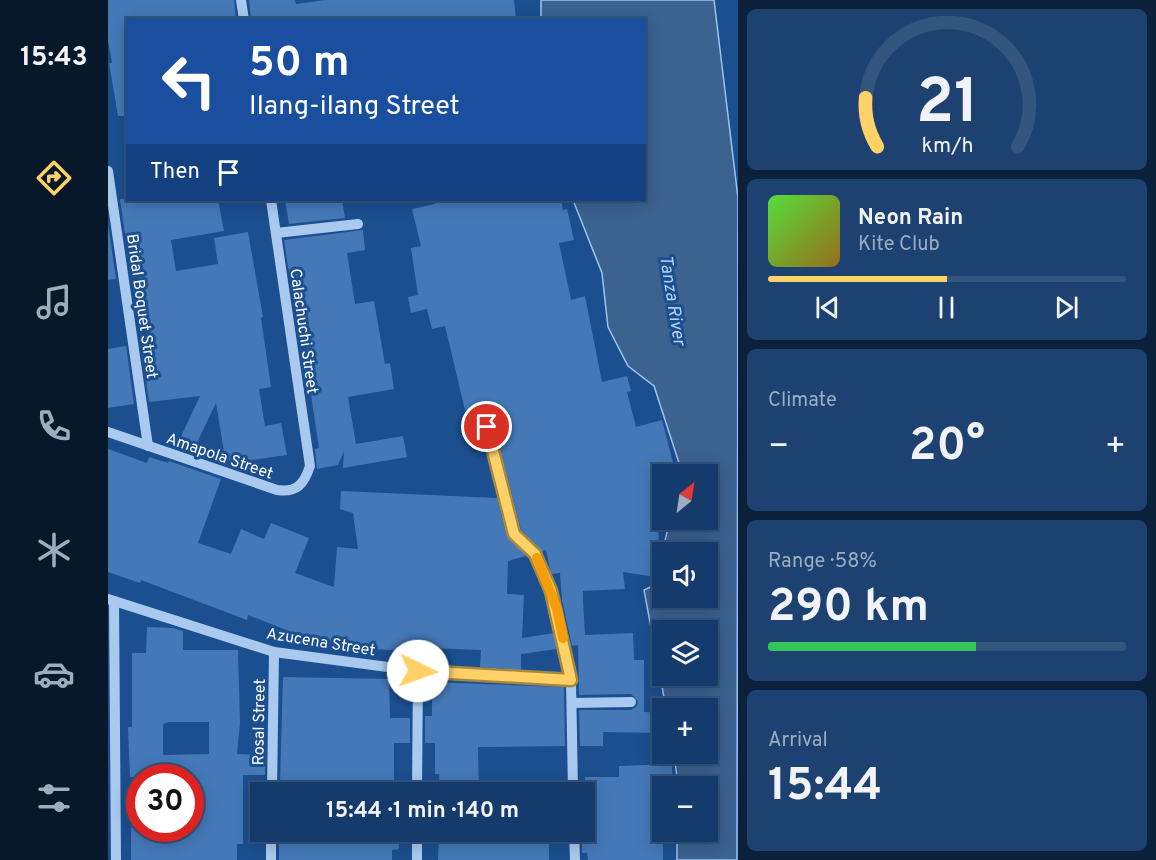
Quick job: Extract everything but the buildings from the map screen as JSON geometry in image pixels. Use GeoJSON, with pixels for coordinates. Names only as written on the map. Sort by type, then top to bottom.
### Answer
{"type":"FeatureCollection","features":[{"type":"Feature","properties":{"kind":"street"},"geometry":{"type":"LineString","coordinates":[[241,0],[244,18]]}},
{"type":"Feature","properties":{"kind":"street","name":"Bridal Boquet Street"},"geometry":{"type":"LineString","coordinates":[[108,171],[148,446]]}},
{"type":"Feature","properties":{"kind":"street","name":"Calachuchi Street"},"geometry":{"type":"LineString","coordinates":[[271,201],[310,466]]}},
{"type":"Feature","properties":{"kind":"street"},"geometry":{"type":"LineString","coordinates":[[276,233],[358,224]]}},
{"type":"Feature","properties":{"kind":"street"},"geometry":{"type":"LineString","coordinates":[[487,427],[514,534],[535,554],[551,591],[571,680],[573,782]]}},
{"type":"Feature","properties":{"kind":"street","name":"Amapola Street"},"geometry":{"type":"LineString","coordinates":[[108,432],[288,492],[299,488],[310,466]]}},
{"type":"Feature","properties":{"kind":"street"},"geometry":{"type":"LineString","coordinates":[[111,600],[116,860]]}},
{"type":"Feature","properties":{"kind":"street","name":"Azucena Street"},"geometry":{"type":"LineString","coordinates":[[111,600],[274,652],[418,671],[571,680]]}},
{"type":"Feature","properties":{"kind":"street","name":"Rosal Street"},"geometry":{"type":"LineString","coordinates":[[272,782],[274,652]]}},
{"type":"Feature","properties":{"kind":"street"},"geometry":{"type":"LineString","coordinates":[[417,782],[418,671]]}},
{"type":"Feature","properties":{"kind":"street"},"geometry":{"type":"LineString","coordinates":[[572,703],[631,702]]}},
{"type":"Feature","properties":{"kind":"street"},"geometry":{"type":"LineString","coordinates":[[271,860],[272,842]]}},
{"type":"Feature","properties":{"kind":"street"},"geometry":{"type":"LineString","coordinates":[[417,842],[417,860]]}},
{"type":"Feature","properties":{"kind":"street"},"geometry":{"type":"LineString","coordinates":[[574,842],[575,860]]}},
{"type":"Feature","properties":{"kind":"water","name":"Tanza River"},"geometry":{"type":"Polygon","coordinates":[[[541,0],[714,0],[738,198],[737,860],[677,860],[677,842],[718,842],[718,776],[677,776],[675,764],[718,764],[718,698],[664,698],[662,686],[718,686],[718,620],[652,620],[652,633],[644,590],[652,586],[652,608],[718,608],[718,542],[665,542],[668,530],[718,530],[718,464],[679,464],[654,386],[628,366],[608,327],[602,273],[573,201],[646,201],[646,18],[541,18],[541,0]]]}},
{"type":"Feature","properties":{"kind":"slow traffic"},"geometry":{"type":"LineString","coordinates":[[537,558],[557,609],[563,638]]}},
{"type":"Feature","properties":{"kind":"route"},"geometry":{"type":"LineString","coordinates":[[418,671],[571,680],[557,609],[535,554],[514,534],[502,478],[487,427]]}}]}
